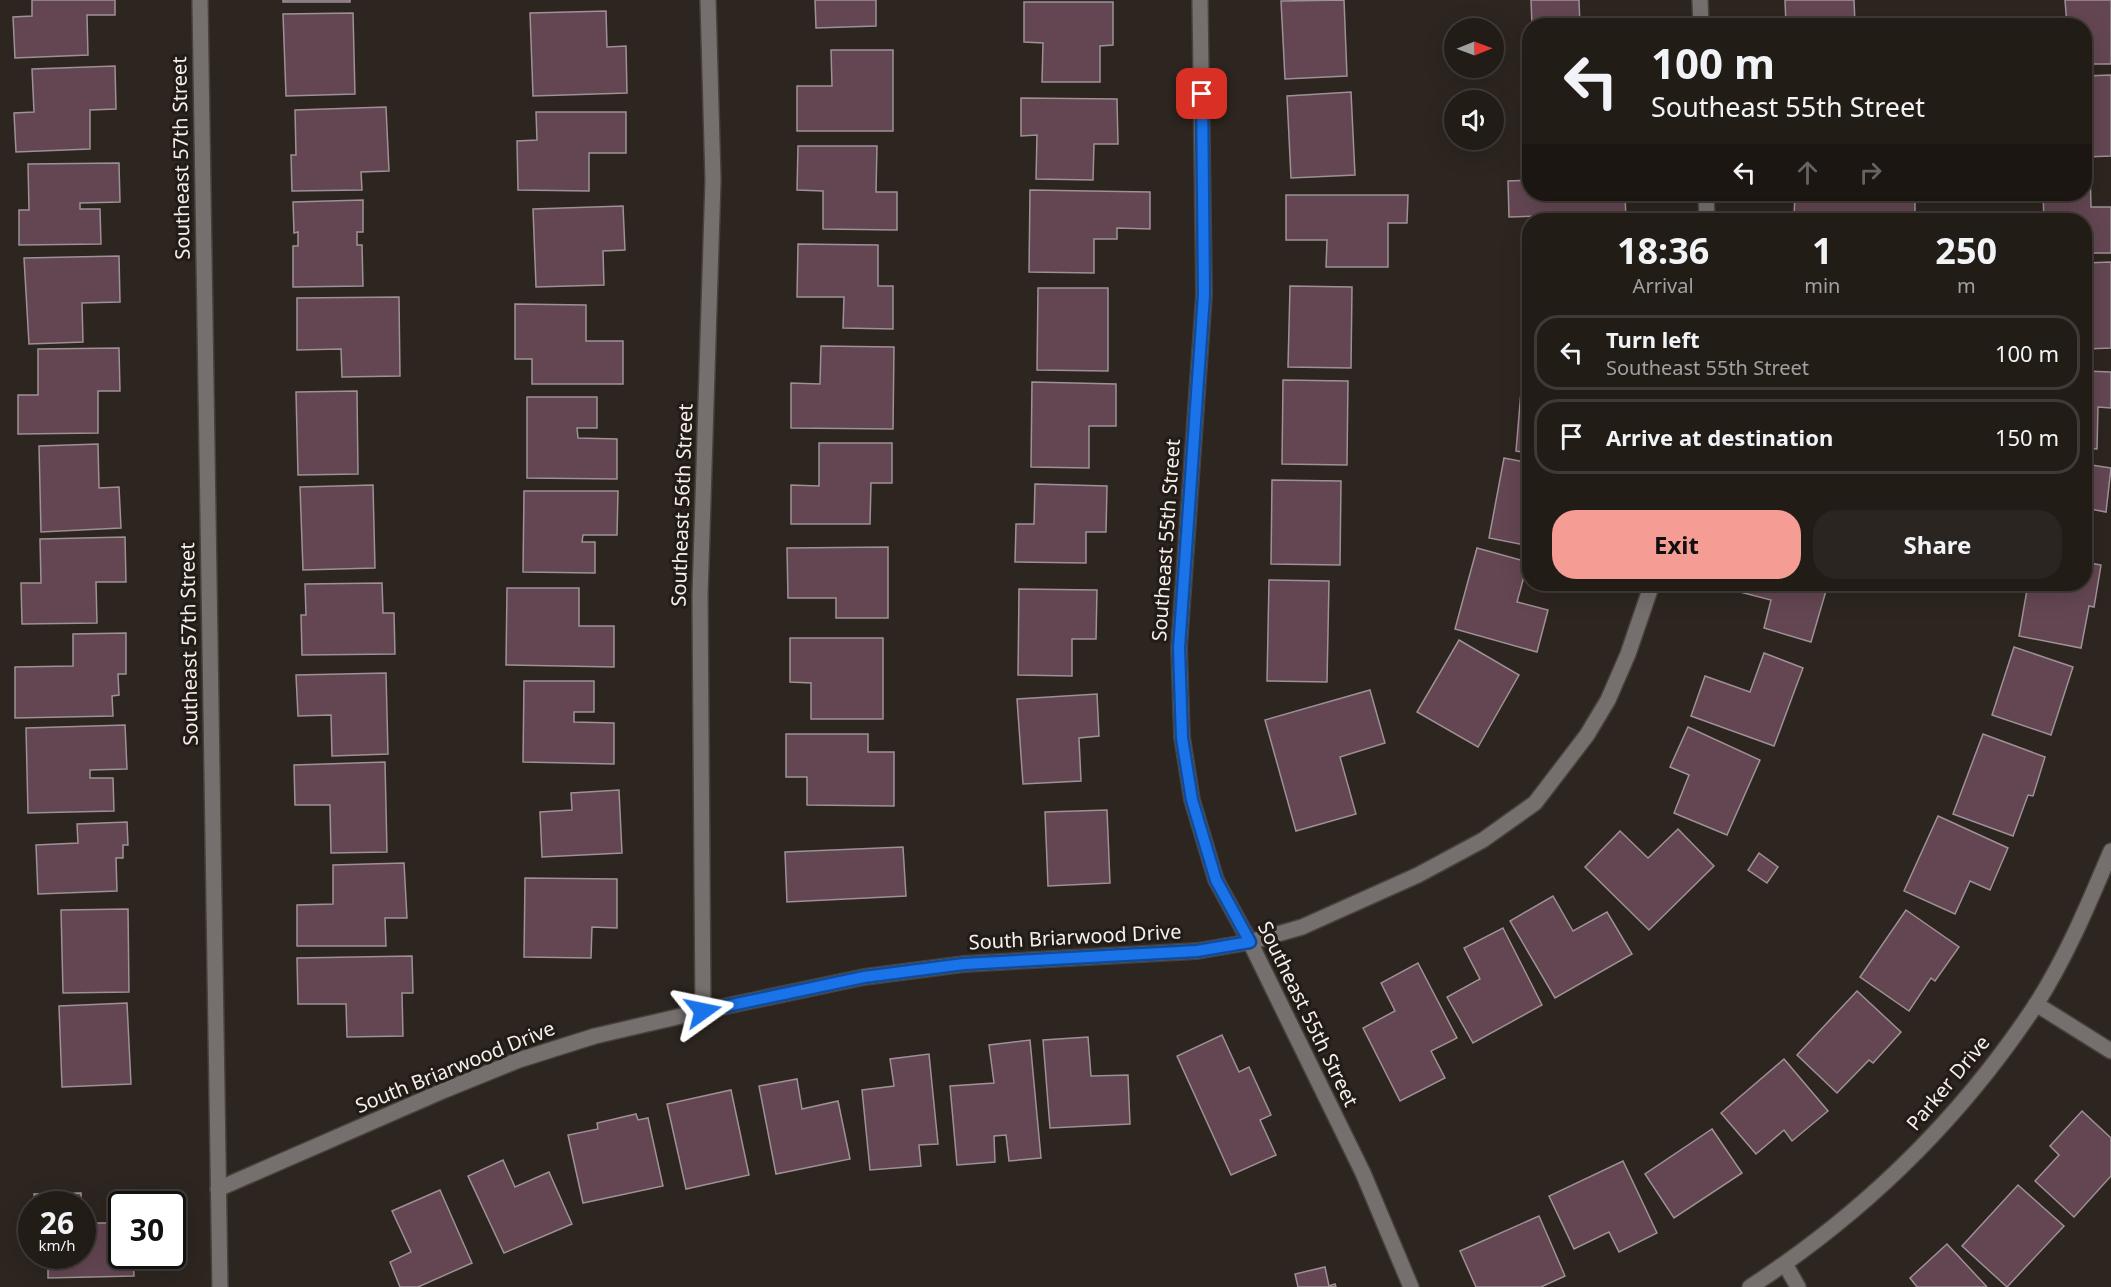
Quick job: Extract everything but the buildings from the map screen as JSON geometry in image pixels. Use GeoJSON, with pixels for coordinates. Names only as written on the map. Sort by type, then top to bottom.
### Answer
{"type":"FeatureCollection","features":[{"type":"Feature","properties":{"kind":"street","name":"Southeast 57th Street"},"geometry":{"type":"LineString","coordinates":[[200,0],[220,1287]]}},
{"type":"Feature","properties":{"kind":"street","name":"Southeast 56th Street"},"geometry":{"type":"LineString","coordinates":[[703,1011],[700,595],[713,180],[708,0]]}},
{"type":"Feature","properties":{"kind":"street","name":"Southeast 55th Street"},"geometry":{"type":"LineString","coordinates":[[1200,0],[1204,295],[1179,648],[1182,738],[1192,800],[1216,880],[1250,942],[1363,1173],[1411,1287]]}},
{"type":"Feature","properties":{"kind":"street"},"geometry":{"type":"LineString","coordinates":[[1700,0],[1701,18]]}},
{"type":"Feature","properties":{"kind":"street","name":"South Briarwood Drive"},"geometry":{"type":"LineString","coordinates":[[218,1189],[445,1090],[519,1060],[595,1036],[864,977],[964,964],[1197,951],[1250,942],[1302,927],[1418,876],[1483,840],[1535,803],[1587,735],[1608,700],[1629,654],[1650,591]]}},
{"type":"Feature","properties":{"kind":"street","name":"Parker Drive"},"geometry":{"type":"LineString","coordinates":[[1750,1287],[1785,1264],[1902,1169],[1958,1109],[2036,1004],[2071,942],[2111,851]]}},
{"type":"Feature","properties":{"kind":"street"},"geometry":{"type":"LineString","coordinates":[[2036,1004],[2111,1052]]}},
{"type":"Feature","properties":{"kind":"street"},"geometry":{"type":"LineString","coordinates":[[1785,1264],[1798,1287]]}},
{"type":"Feature","properties":{"kind":"route"},"geometry":{"type":"LineString","coordinates":[[703,1011],[864,977],[964,964],[1197,951],[1250,942],[1216,880],[1192,800],[1182,738],[1179,648],[1204,295],[1202,94]]}}]}
